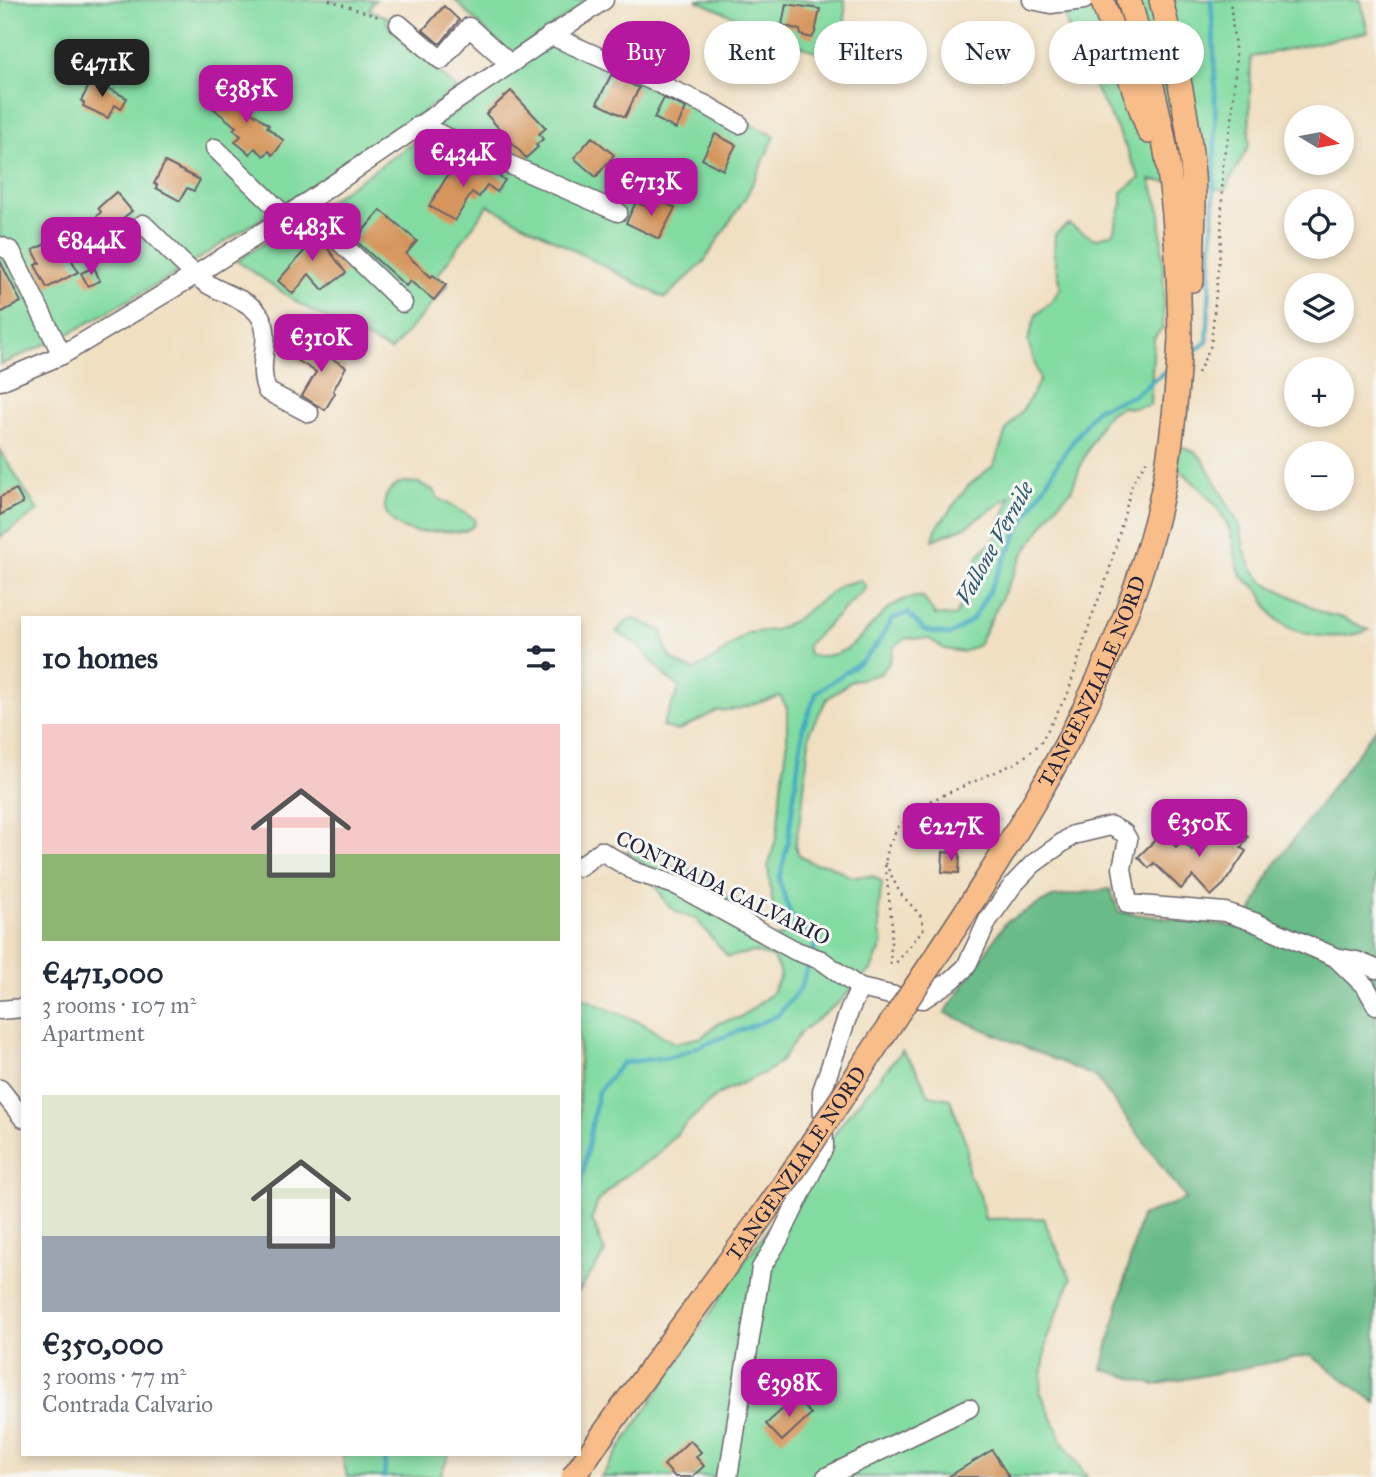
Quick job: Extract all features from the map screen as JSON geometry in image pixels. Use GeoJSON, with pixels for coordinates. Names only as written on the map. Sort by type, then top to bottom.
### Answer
{"type":"FeatureCollection","features":[{"type":"Feature","properties":{"kind":"main road"},"geometry":{"type":"LineString","coordinates":[[1102,0],[1173,205]]}},
{"type":"Feature","properties":{"kind":"main road","name":"TANGENZIALE NORD"},"geometry":{"type":"LineString","coordinates":[[573,1477],[771,1202],[976,898],[1070,741],[1109,657],[1156,519],[1169,449],[1180,338],[1180,294],[1173,205],[1165,148],[1152,83],[1129,0]]}},
{"type":"Feature","properties":{"kind":"main road"},"geometry":{"type":"LineString","coordinates":[[1161,0],[1184,108],[1194,197],[1191,299],[1180,338]]}},
{"type":"Feature","properties":{"kind":"street"},"geometry":{"type":"LineString","coordinates":[[0,381],[62,355],[197,274],[286,217],[604,0]]}},
{"type":"Feature","properties":{"kind":"street"},"geometry":{"type":"LineString","coordinates":[[1031,0],[1051,4],[1084,0]]}},
{"type":"Feature","properties":{"kind":"street"},"geometry":{"type":"LineString","coordinates":[[399,24],[441,60],[469,27],[509,63]]}},
{"type":"Feature","properties":{"kind":"street"},"geometry":{"type":"LineString","coordinates":[[550,35],[706,106],[739,124]]}},
{"type":"Feature","properties":{"kind":"street"},"geometry":{"type":"LineString","coordinates":[[419,125],[618,212]]}},
{"type":"Feature","properties":{"kind":"street"},"geometry":{"type":"LineString","coordinates":[[215,148],[286,217]]}},
{"type":"Feature","properties":{"kind":"street"},"geometry":{"type":"LineString","coordinates":[[302,205],[403,303]]}},
{"type":"Feature","properties":{"kind":"street"},"geometry":{"type":"LineString","coordinates":[[117,239],[143,223],[205,283],[253,308],[262,320],[266,334],[261,371],[267,391],[309,413]]}},
{"type":"Feature","properties":{"kind":"street"},"geometry":{"type":"LineString","coordinates":[[0,246],[11,251],[62,355]]}},
{"type":"Feature","properties":{"kind":"street","name":"CONTRADA CALVARIO"},"geometry":{"type":"LineString","coordinates":[[581,866],[601,851],[636,872],[678,886],[796,951],[821,960],[860,988],[923,999],[966,967],[988,920],[1033,864],[1073,835],[1111,826],[1124,833],[1128,839],[1122,868],[1128,904],[1225,912],[1254,922],[1335,957],[1366,987],[1376,1005]]}},
{"type":"Feature","properties":{"kind":"street"},"geometry":{"type":"LineString","coordinates":[[1335,957],[1357,961],[1376,969]]}},
{"type":"Feature","properties":{"kind":"street"},"geometry":{"type":"LineString","coordinates":[[729,1477],[761,1268],[783,1231],[824,1147],[822,1091],[850,1009],[860,988]]}},
{"type":"Feature","properties":{"kind":"street"},"geometry":{"type":"LineString","coordinates":[[0,1010],[21,1008]]}},
{"type":"Feature","properties":{"kind":"street"},"geometry":{"type":"LineString","coordinates":[[0,1089],[21,1115]]}},
{"type":"Feature","properties":{"kind":"street"},"geometry":{"type":"LineString","coordinates":[[826,1477],[969,1408]]}},
{"type":"Feature","properties":{"kind":"path"},"geometry":{"type":"LineString","coordinates":[[329,0],[399,24]]}},
{"type":"Feature","properties":{"kind":"path"},"geometry":{"type":"LineString","coordinates":[[1195,381],[1211,345],[1221,239],[1223,159],[1233,121],[1237,58],[1230,0]]}},
{"type":"Feature","properties":{"kind":"path"},"geometry":{"type":"LineString","coordinates":[[885,863],[900,893],[920,915],[924,928],[896,963],[890,963],[892,925],[885,863],[889,845],[898,827],[925,804],[1018,762],[1040,744],[1068,693],[1108,575],[1133,482],[1153,452]]}},
{"type":"Feature","properties":{"kind":"path"},"geometry":{"type":"LineString","coordinates":[[925,804],[954,807],[1002,818]]}},
{"type":"Feature","properties":{"kind":"green space"},"geometry":{"type":"Polygon","coordinates":[[[0,0],[376,0],[369,10],[389,18],[387,24],[457,89],[342,167],[176,273],[72,332],[0,365],[0,0]]]}},
{"type":"Feature","properties":{"kind":"green space"},"geometry":{"type":"Polygon","coordinates":[[[455,0],[590,0],[510,55],[455,0]]]}},
{"type":"Feature","properties":{"kind":"green space"},"geometry":{"type":"Polygon","coordinates":[[[696,0],[845,0],[845,21],[814,21],[814,51],[800,45],[800,21],[744,21],[696,0]]]}},
{"type":"Feature","properties":{"kind":"green space"},"geometry":{"type":"Polygon","coordinates":[[[1061,0],[1360,0],[1368,32],[1251,57],[1249,145],[1225,190],[1150,180],[1160,210],[1164,287],[1163,327],[1154,338],[1150,405],[1122,407],[1111,412],[1102,422],[1071,491],[1057,505],[1024,553],[978,645],[963,652],[945,649],[929,639],[906,638],[894,647],[889,663],[880,674],[851,681],[827,699],[810,730],[795,846],[799,855],[814,864],[827,864],[851,877],[872,876],[882,881],[879,907],[883,943],[871,970],[838,1003],[801,1032],[782,1060],[768,1071],[717,1095],[656,1156],[619,1180],[597,1203],[592,1219],[605,1253],[581,1288],[581,994],[602,1007],[642,1023],[675,1043],[702,1037],[718,1023],[741,1017],[771,994],[781,975],[773,957],[753,952],[728,957],[696,919],[678,913],[666,903],[645,866],[626,851],[641,852],[669,866],[690,869],[712,880],[725,895],[743,904],[752,917],[762,942],[784,935],[773,907],[768,868],[777,835],[787,748],[787,708],[780,696],[738,709],[717,711],[677,731],[662,726],[680,687],[667,678],[638,645],[616,632],[629,619],[638,620],[662,631],[671,657],[694,670],[718,656],[747,633],[775,630],[795,620],[841,585],[861,580],[866,588],[807,645],[809,655],[826,656],[841,652],[893,606],[908,598],[923,597],[935,615],[955,616],[974,583],[978,555],[995,539],[1011,496],[965,527],[933,540],[936,529],[968,486],[994,465],[1006,431],[1026,405],[1040,380],[1028,341],[1036,315],[1052,301],[1061,287],[1054,254],[1055,234],[1068,224],[1095,239],[1113,233],[1122,204],[1122,192],[1140,178],[1093,84],[1204,84],[1204,21],[1066,21],[1061,0]]]}},
{"type":"Feature","properties":{"kind":"green space"},"geometry":{"type":"Polygon","coordinates":[[[566,34],[602,52],[602,84],[668,84],[775,136],[747,195],[703,263],[665,298],[488,205],[437,276],[448,285],[391,351],[301,305],[237,261],[366,176],[566,34]]]}},
{"type":"Feature","properties":{"kind":"green space"},"geometry":{"type":"Polygon","coordinates":[[[1180,446],[1197,453],[1203,460],[1240,526],[1245,553],[1262,581],[1323,613],[1343,618],[1369,630],[1345,636],[1318,636],[1293,629],[1273,615],[1259,591],[1240,573],[1230,532],[1218,508],[1175,465],[1180,446]]]}},
{"type":"Feature","properties":{"kind":"green space"},"geometry":{"type":"Polygon","coordinates":[[[0,450],[38,511],[0,537],[0,450]]]}},
{"type":"Feature","properties":{"kind":"green space"},"geometry":{"type":"Polygon","coordinates":[[[403,482],[419,483],[433,490],[438,498],[475,519],[474,525],[467,530],[456,532],[416,532],[400,527],[388,516],[385,503],[389,491],[403,482]]]}},
{"type":"Feature","properties":{"kind":"green space"},"geometry":{"type":"Polygon","coordinates":[[[1376,728],[1376,1403],[1310,1355],[1154,1385],[1102,1369],[1141,1216],[1186,1199],[1096,1077],[945,1013],[1006,922],[1052,897],[1110,889],[1119,912],[1244,928],[1271,870],[1376,728]]]}},
{"type":"Feature","properties":{"kind":"green space"},"geometry":{"type":"Polygon","coordinates":[[[902,1051],[915,1067],[929,1095],[950,1099],[967,1146],[968,1173],[980,1195],[985,1219],[1043,1218],[1071,1279],[1047,1339],[1040,1391],[1063,1443],[1087,1477],[601,1477],[745,1261],[847,1116],[902,1051]]]}},
{"type":"Feature","properties":{"kind":"green space"},"geometry":{"type":"Polygon","coordinates":[[[342,1456],[448,1456],[440,1477],[347,1477],[342,1456]]]}},
{"type":"Feature","properties":{"kind":"building"},"geometry":{"type":"Polygon","coordinates":[[[786,4],[820,9],[818,21],[814,21],[812,38],[801,35],[800,21],[783,21],[786,4]]]}},
{"type":"Feature","properties":{"kind":"building"},"geometry":{"type":"Polygon","coordinates":[[[444,6],[459,20],[441,43],[438,43],[423,30],[444,6]]]}},
{"type":"Feature","properties":{"kind":"building"},"geometry":{"type":"Polygon","coordinates":[[[92,80],[127,98],[121,109],[115,105],[108,118],[83,106],[81,101],[92,80]]]}},
{"type":"Feature","properties":{"kind":"building"},"geometry":{"type":"Polygon","coordinates":[[[606,84],[630,84],[639,88],[625,117],[597,103],[606,84]]]}},
{"type":"Feature","properties":{"kind":"building"},"geometry":{"type":"Polygon","coordinates":[[[221,88],[269,125],[267,127],[284,141],[273,155],[269,151],[264,156],[255,148],[250,154],[235,142],[241,136],[233,129],[236,127],[208,104],[221,88]]]}},
{"type":"Feature","properties":{"kind":"building"},"geometry":{"type":"Polygon","coordinates":[[[511,91],[546,128],[539,134],[543,139],[536,145],[538,147],[526,158],[486,114],[511,91]]]}},
{"type":"Feature","properties":{"kind":"building"},"geometry":{"type":"Polygon","coordinates":[[[664,98],[686,108],[676,129],[654,118],[664,98]]]}},
{"type":"Feature","properties":{"kind":"building"},"geometry":{"type":"Polygon","coordinates":[[[715,134],[736,145],[723,170],[702,159],[715,134]]]}},
{"type":"Feature","properties":{"kind":"building"},"geometry":{"type":"Polygon","coordinates":[[[592,137],[614,155],[596,177],[574,158],[592,137]]]}},
{"type":"Feature","properties":{"kind":"building"},"geometry":{"type":"Polygon","coordinates":[[[165,162],[200,180],[194,191],[187,188],[180,201],[156,188],[157,185],[154,184],[165,162]]]}},
{"type":"Feature","properties":{"kind":"building"},"geometry":{"type":"Polygon","coordinates":[[[475,162],[505,180],[497,192],[487,185],[479,197],[472,192],[455,221],[429,206],[454,165],[467,174],[475,162]]]}},
{"type":"Feature","properties":{"kind":"building"},"geometry":{"type":"Polygon","coordinates":[[[116,192],[132,211],[123,218],[126,221],[103,234],[92,221],[101,212],[98,208],[116,192]]]}},
{"type":"Feature","properties":{"kind":"building"},"geometry":{"type":"Polygon","coordinates":[[[657,199],[675,208],[659,239],[626,223],[636,202],[652,209],[657,199]]]}},
{"type":"Feature","properties":{"kind":"building"},"geometry":{"type":"Polygon","coordinates":[[[381,210],[417,241],[406,254],[431,277],[433,275],[446,285],[434,300],[410,281],[406,286],[355,240],[381,210]]]}},
{"type":"Feature","properties":{"kind":"building"},"geometry":{"type":"Polygon","coordinates":[[[305,224],[320,238],[346,273],[323,290],[309,274],[293,294],[278,281],[306,249],[294,233],[305,224]]]}},
{"type":"Feature","properties":{"kind":"building"},"geometry":{"type":"Polygon","coordinates":[[[60,237],[78,272],[47,288],[35,265],[40,263],[33,250],[60,237]]]}},
{"type":"Feature","properties":{"kind":"building"},"geometry":{"type":"Polygon","coordinates":[[[0,261],[21,302],[0,313],[0,261]]]}},
{"type":"Feature","properties":{"kind":"building"},"geometry":{"type":"Polygon","coordinates":[[[94,267],[100,281],[88,286],[81,273],[94,267]]]}},
{"type":"Feature","properties":{"kind":"building"},"geometry":{"type":"Polygon","coordinates":[[[309,339],[330,351],[327,356],[346,367],[325,410],[302,396],[316,372],[297,360],[309,339]]]}},
{"type":"Feature","properties":{"kind":"building"},"geometry":{"type":"Polygon","coordinates":[[[16,489],[23,503],[0,515],[0,497],[16,489]]]}},
{"type":"Feature","properties":{"kind":"building"},"geometry":{"type":"Polygon","coordinates":[[[1225,820],[1248,837],[1241,848],[1246,851],[1224,884],[1211,896],[1193,876],[1181,889],[1154,863],[1149,868],[1138,857],[1162,833],[1176,847],[1182,841],[1192,850],[1197,845],[1203,851],[1225,820]]]}},
{"type":"Feature","properties":{"kind":"building"},"geometry":{"type":"Polygon","coordinates":[[[943,852],[960,854],[959,873],[942,872],[943,852]]]}},
{"type":"Feature","properties":{"kind":"building"},"geometry":{"type":"Polygon","coordinates":[[[796,1397],[811,1414],[782,1441],[766,1424],[796,1397]]]}},
{"type":"Feature","properties":{"kind":"building"},"geometry":{"type":"Polygon","coordinates":[[[690,1440],[701,1452],[696,1457],[704,1466],[692,1477],[675,1477],[664,1465],[690,1440]]]}},
{"type":"Feature","properties":{"kind":"building"},"geometry":{"type":"Polygon","coordinates":[[[992,1450],[1009,1477],[948,1477],[992,1450]]]}},
{"type":"Feature","properties":{"kind":"waterway","name":"Vallone Vernile"},"geometry":{"type":"LineString","coordinates":[[1187,356],[1207,342],[1215,128],[1211,0]]}},
{"type":"Feature","properties":{"kind":"waterway","name":"Vallone Vernile"},"geometry":{"type":"LineString","coordinates":[[813,952],[816,941],[790,914],[779,880],[788,842],[803,727],[817,692],[863,660],[879,642],[892,619],[908,613],[924,630],[950,635],[972,620],[1021,526],[1059,461],[1096,409],[1133,396],[1171,367]]}},
{"type":"Feature","properties":{"kind":"waterway","name":"Vallone Vernile"},"geometry":{"type":"LineString","coordinates":[[581,1183],[598,1092],[622,1063],[675,1056],[777,1016],[800,989],[810,960]]}},
{"type":"Feature","properties":{"kind":"waterway","name":"Vallone Vernile"},"geometry":{"type":"LineString","coordinates":[[384,1477],[386,1456]]}}]}
